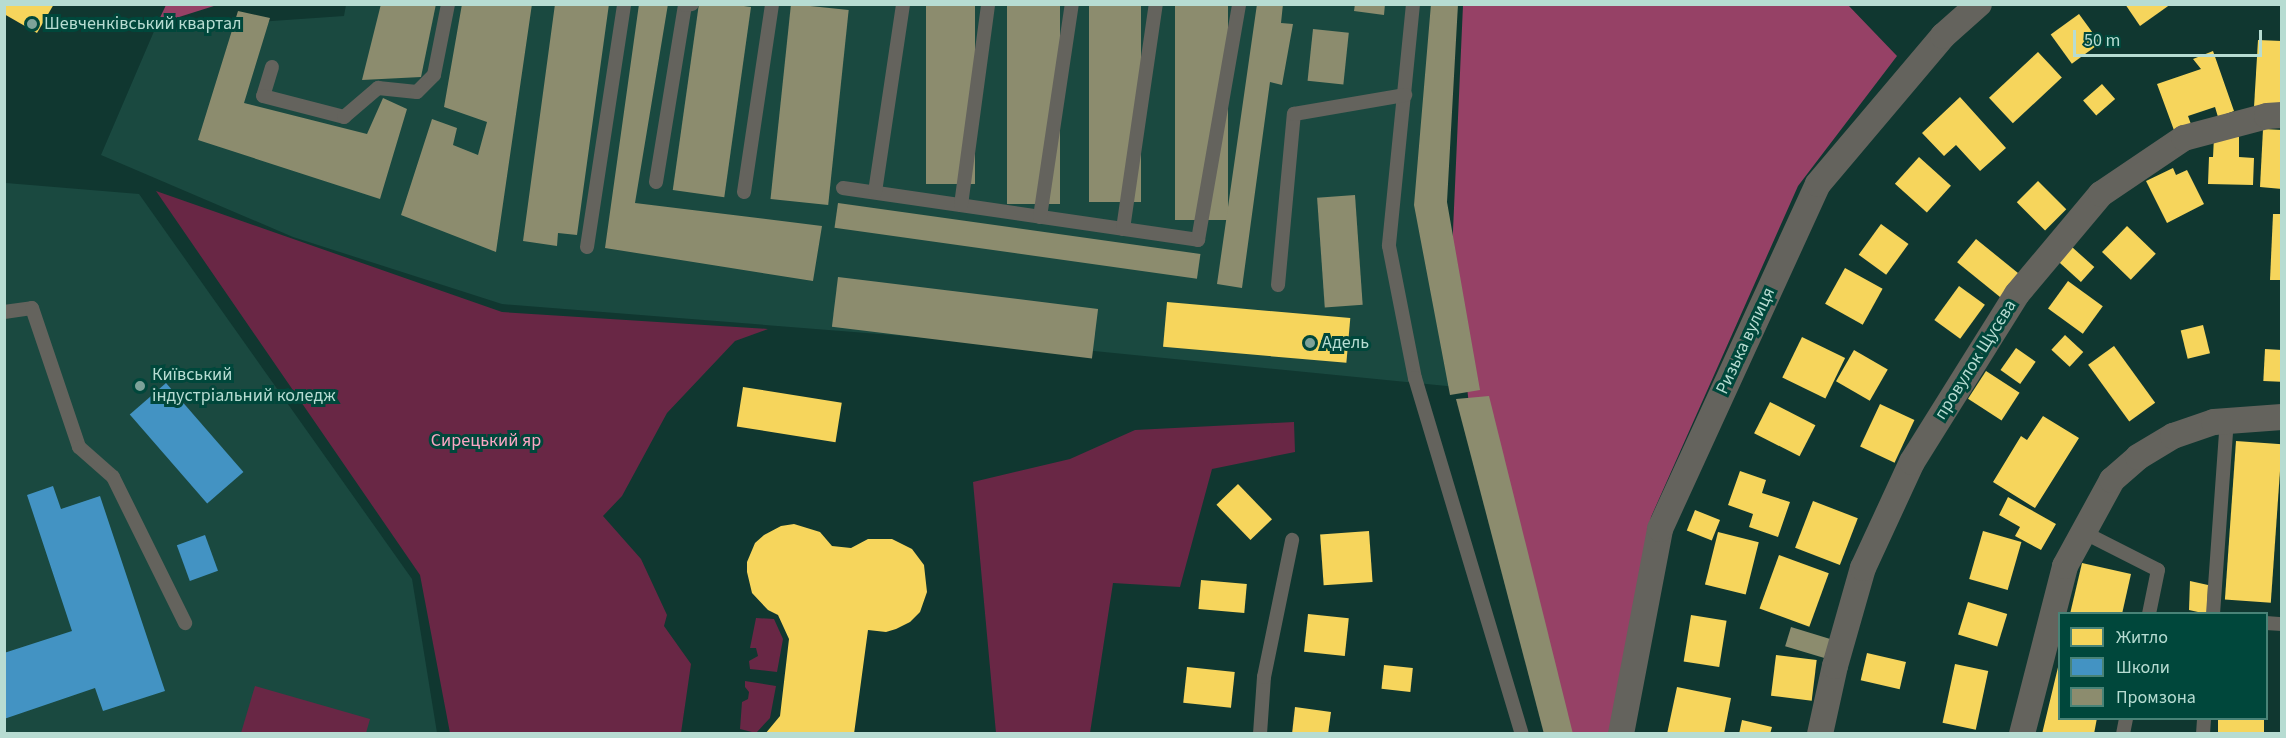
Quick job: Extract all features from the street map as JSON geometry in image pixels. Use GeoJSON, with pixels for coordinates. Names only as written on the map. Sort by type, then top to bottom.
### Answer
{"type":"FeatureCollection","features":[{"type":"Feature","properties":{"kind":"street","name":"Ризька вулиця"},"geometry":{"type":"LineString","coordinates":[[1621,734],[1660,529],[1818,184],[1943,36],[1979,4]]}},
{"type":"Feature","properties":{"kind":"street","name":"провулок Щусєва"},"geometry":{"type":"LineString","coordinates":[[1820,734],[1835,666],[1863,568],[1912,462],[2017,294],[2101,194],[2184,138],[2267,116],[2282,115]]}},
{"type":"Feature","properties":{"kind":"street"},"geometry":{"type":"LineString","coordinates":[[2022,734],[2065,566],[2112,480],[2138,457],[2173,436],[2214,422],[2282,417]]}},
{"type":"Feature","properties":{"kind":"lane"},"geometry":{"type":"LineString","coordinates":[[272,66],[263,96],[344,117],[378,88],[417,93],[434,75],[448,4]]}},
{"type":"Feature","properties":{"kind":"lane"},"geometry":{"type":"LineString","coordinates":[[587,247],[624,4]]}},
{"type":"Feature","properties":{"kind":"lane"},"geometry":{"type":"LineString","coordinates":[[656,182],[685,5],[692,4]]}},
{"type":"Feature","properties":{"kind":"lane"},"geometry":{"type":"LineString","coordinates":[[744,192],[772,4]]}},
{"type":"Feature","properties":{"kind":"lane"},"geometry":{"type":"LineString","coordinates":[[875,192],[903,4]]}},
{"type":"Feature","properties":{"kind":"lane"},"geometry":{"type":"LineString","coordinates":[[961,205],[988,4]]}},
{"type":"Feature","properties":{"kind":"lane"},"geometry":{"type":"LineString","coordinates":[[1040,217],[1072,4]]}},
{"type":"Feature","properties":{"kind":"lane"},"geometry":{"type":"LineString","coordinates":[[1123,229],[1155,4]]}},
{"type":"Feature","properties":{"kind":"lane"},"geometry":{"type":"LineString","coordinates":[[843,188],[1198,240],[1239,4]]}},
{"type":"Feature","properties":{"kind":"lane"},"geometry":{"type":"LineString","coordinates":[[1413,4],[1389,246],[1415,378],[1522,734]]}},
{"type":"Feature","properties":{"kind":"lane"},"geometry":{"type":"LineString","coordinates":[[1278,285],[1294,114],[1405,95]]}},
{"type":"Feature","properties":{"kind":"lane"},"geometry":{"type":"LineString","coordinates":[[4,312],[32,308],[79,447],[113,477],[185,623]]}},
{"type":"Feature","properties":{"kind":"lane"},"geometry":{"type":"LineString","coordinates":[[2212,612],[2227,420]]}},
{"type":"Feature","properties":{"kind":"lane"},"geometry":{"type":"LineString","coordinates":[[2083,532],[2158,570],[2149,612]]}},
{"type":"Feature","properties":{"kind":"lane"},"geometry":{"type":"LineString","coordinates":[[1260,734],[1264,677],[1292,540]]}},
{"type":"Feature","properties":{"kind":"shaded area"},"geometry":{"type":"Polygon","coordinates":[[[167,4],[217,5],[157,24],[167,4]]]}},
{"type":"Feature","properties":{"kind":"shaded area"},"geometry":{"type":"Polygon","coordinates":[[[346,5],[1458,5],[1433,260],[1457,387],[1094,351],[502,304],[293,237],[101,155],[155,29],[344,16],[346,5]]]}},
{"type":"Feature","properties":{"kind":"shaded area"},"geometry":{"type":"Polygon","coordinates":[[[1463,5],[1848,5],[1897,56],[1798,186],[1651,517],[1610,733],[1550,733],[1470,414],[1452,253],[1463,5]]]}},
{"type":"Feature","properties":{"kind":"shaded area","name":"Київський індустріальний коледж"},"geometry":{"type":"Polygon","coordinates":[[[6,183],[139,194],[412,579],[437,733],[5,733],[6,183]]]}},
{"type":"Feature","properties":{"kind":"green space","name":"Сирецький яр"},"geometry":{"type":"Polygon","coordinates":[[[156,191],[502,312],[768,329],[735,341],[667,413],[622,496],[603,516],[641,559],[667,615],[664,626],[691,664],[681,733],[450,733],[420,575],[156,191]]]}},
{"type":"Feature","properties":{"kind":"green space"},"geometry":{"type":"Polygon","coordinates":[[[1294,422],[1295,452],[1212,469],[1180,587],[1113,583],[1090,733],[996,733],[973,482],[1070,459],[1135,430],[1294,422]]]}},
{"type":"Feature","properties":{"kind":"green space"},"geometry":{"type":"Polygon","coordinates":[[[756,618],[774,619],[783,639],[777,672],[750,669],[749,661],[758,656],[756,648],[750,648],[756,618]]]}},
{"type":"Feature","properties":{"kind":"green space"},"geometry":{"type":"Polygon","coordinates":[[[745,681],[776,686],[770,718],[756,733],[740,729],[742,702],[748,699],[749,692],[745,687],[745,681]]]}},
{"type":"Feature","properties":{"kind":"green space"},"geometry":{"type":"Polygon","coordinates":[[[255,686],[370,719],[366,733],[241,733],[255,686]]]}},
{"type":"Feature","properties":{"kind":"building: Житло","name":"Шевченківський квартал"},"geometry":{"type":"Polygon","coordinates":[[[4,4],[54,4],[37,33],[4,14],[4,4]]]}},
{"type":"Feature","properties":{"kind":"building: Житло"},"geometry":{"type":"Polygon","coordinates":[[[2125,4],[2171,4],[2140,26],[2125,4]]]}},
{"type":"Feature","properties":{"kind":"building: Житло"},"geometry":{"type":"Polygon","coordinates":[[[2079,14],[2100,43],[2072,64],[2051,35],[2079,14]]]}},
{"type":"Feature","properties":{"kind":"building: Житло"},"geometry":{"type":"Polygon","coordinates":[[[2258,40],[2282,41],[2282,107],[2254,107],[2258,40]]]}},
{"type":"Feature","properties":{"kind":"building: Житло"},"geometry":{"type":"Polygon","coordinates":[[[2213,51],[2234,111],[2218,117],[2215,107],[2188,116],[2192,127],[2175,133],[2157,84],[2201,69],[2193,59],[2213,51]]]}},
{"type":"Feature","properties":{"kind":"building: Житло"},"geometry":{"type":"Polygon","coordinates":[[[2038,52],[2062,78],[2013,123],[1989,98],[2038,52]]]}},
{"type":"Feature","properties":{"kind":"building: Житло"},"geometry":{"type":"Polygon","coordinates":[[[2102,84],[2115,99],[2096,115],[2083,100],[2102,84]]]}},
{"type":"Feature","properties":{"kind":"building: Житло"},"geometry":{"type":"Polygon","coordinates":[[[1960,97],[2006,148],[1980,171],[1956,145],[1944,156],[1922,133],[1960,97]]]}},
{"type":"Feature","properties":{"kind":"building: Житло"},"geometry":{"type":"Polygon","coordinates":[[[2263,129],[2282,130],[2282,189],[2260,187],[2263,129]]]}},
{"type":"Feature","properties":{"kind":"building: Житло"},"geometry":{"type":"Polygon","coordinates":[[[2214,137],[2239,137],[2239,157],[2254,158],[2253,185],[2208,184],[2209,157],[2213,157],[2214,137]]]}},
{"type":"Feature","properties":{"kind":"building: Житло"},"geometry":{"type":"Polygon","coordinates":[[[1919,157],[1951,186],[1927,213],[1895,184],[1919,157]]]}},
{"type":"Feature","properties":{"kind":"building: Житло"},"geometry":{"type":"Polygon","coordinates":[[[2173,168],[2176,175],[2187,170],[2204,204],[2167,223],[2146,181],[2173,168]]]}},
{"type":"Feature","properties":{"kind":"building: Житло"},"geometry":{"type":"Polygon","coordinates":[[[2038,181],[2066,209],[2045,230],[2017,202],[2038,181]]]}},
{"type":"Feature","properties":{"kind":"building: Житло"},"geometry":{"type":"Polygon","coordinates":[[[2273,214],[2282,214],[2282,280],[2270,280],[2273,214]]]}},
{"type":"Feature","properties":{"kind":"building: Житло"},"geometry":{"type":"Polygon","coordinates":[[[1881,224],[1909,244],[1886,275],[1859,255],[1881,224]]]}},
{"type":"Feature","properties":{"kind":"building: Житло"},"geometry":{"type":"Polygon","coordinates":[[[2127,226],[2156,254],[2131,280],[2102,252],[2127,226]]]}},
{"type":"Feature","properties":{"kind":"building: Житло"},"geometry":{"type":"Polygon","coordinates":[[[1976,239],[2021,276],[2002,299],[1957,262],[1976,239]]]}},
{"type":"Feature","properties":{"kind":"building: Житло"},"geometry":{"type":"Polygon","coordinates":[[[2072,247],[2094,267],[2081,282],[2059,262],[2072,247]]]}},
{"type":"Feature","properties":{"kind":"building: Житло"},"geometry":{"type":"Polygon","coordinates":[[[1845,268],[1883,289],[1863,325],[1825,304],[1845,268]]]}},
{"type":"Feature","properties":{"kind":"building: Житло"},"geometry":{"type":"Polygon","coordinates":[[[2068,281],[2103,306],[2083,334],[2048,309],[2068,281]]]}},
{"type":"Feature","properties":{"kind":"building: Житло"},"geometry":{"type":"Polygon","coordinates":[[[1959,286],[1985,305],[1960,339],[1934,320],[1959,286]]]}},
{"type":"Feature","properties":{"kind":"building: Житло"},"geometry":{"type":"Polygon","coordinates":[[[1167,302],[1350,318],[1346,363],[1163,347],[1167,302]]]}},
{"type":"Feature","properties":{"kind":"building: Житло"},"geometry":{"type":"Polygon","coordinates":[[[2203,325],[2210,353],[2188,359],[2181,331],[2203,325]]]}},
{"type":"Feature","properties":{"kind":"building: Житло"},"geometry":{"type":"Polygon","coordinates":[[[2065,335],[2083,352],[2070,367],[2051,350],[2065,335]]]}},
{"type":"Feature","properties":{"kind":"building: Житло"},"geometry":{"type":"Polygon","coordinates":[[[1802,337],[1845,358],[1825,398],[1782,377],[1802,337]]]}},
{"type":"Feature","properties":{"kind":"building: Житло"},"geometry":{"type":"Polygon","coordinates":[[[2114,346],[2155,403],[2129,421],[2088,365],[2114,346]]]}},
{"type":"Feature","properties":{"kind":"building: Житло"},"geometry":{"type":"Polygon","coordinates":[[[2016,348],[2036,362],[2020,384],[2001,370],[2016,348]]]}},
{"type":"Feature","properties":{"kind":"building: Житло"},"geometry":{"type":"Polygon","coordinates":[[[2265,349],[2282,350],[2280,382],[2263,381],[2265,349]]]}},
{"type":"Feature","properties":{"kind":"building: Житло"},"geometry":{"type":"Polygon","coordinates":[[[1854,350],[1888,370],[1870,401],[1836,381],[1854,350]]]}},
{"type":"Feature","properties":{"kind":"building: Житло"},"geometry":{"type":"Polygon","coordinates":[[[1986,371],[2020,393],[2002,420],[1968,399],[1986,371]]]}},
{"type":"Feature","properties":{"kind":"building: Житло"},"geometry":{"type":"Polygon","coordinates":[[[743,387],[842,403],[836,442],[737,427],[743,387]]]}},
{"type":"Feature","properties":{"kind":"building: Житло"},"geometry":{"type":"Polygon","coordinates":[[[1770,402],[1815,425],[1800,456],[1754,433],[1770,402]]]}},
{"type":"Feature","properties":{"kind":"building: Житло"},"geometry":{"type":"Polygon","coordinates":[[[1880,404],[1914,420],[1895,463],[1860,447],[1880,404]]]}},
{"type":"Feature","properties":{"kind":"building: Житло"},"geometry":{"type":"Polygon","coordinates":[[[2043,416],[2079,438],[2035,508],[1993,482],[2021,436],[2027,440],[2043,416]]]}},
{"type":"Feature","properties":{"kind":"building: Житло"},"geometry":{"type":"Polygon","coordinates":[[[2236,441],[2282,444],[2271,603],[2225,600],[2236,441]]]}},
{"type":"Feature","properties":{"kind":"building: Житло"},"geometry":{"type":"Polygon","coordinates":[[[1740,471],[1766,480],[1762,493],[1790,502],[1778,537],[1749,527],[1753,514],[1728,505],[1740,471]]]}},
{"type":"Feature","properties":{"kind":"building: Житло"},"geometry":{"type":"Polygon","coordinates":[[[1238,484],[1272,519],[1250,540],[1216,505],[1238,484]]]}},
{"type":"Feature","properties":{"kind":"building: Житло"},"geometry":{"type":"Polygon","coordinates":[[[2008,497],[2056,524],[2041,550],[2015,536],[2020,527],[1999,515],[2008,497]]]}},
{"type":"Feature","properties":{"kind":"building: Житло"},"geometry":{"type":"Polygon","coordinates":[[[1813,501],[1858,518],[1840,565],[1795,548],[1813,501]]]}},
{"type":"Feature","properties":{"kind":"building: Житло"},"geometry":{"type":"Polygon","coordinates":[[[1695,510],[1720,520],[1712,541],[1687,530],[1695,510]]]}},
{"type":"Feature","properties":{"kind":"building: Житло"},"geometry":{"type":"Polygon","coordinates":[[[794,524],[820,532],[832,546],[851,548],[868,539],[892,539],[912,549],[924,565],[927,592],[920,612],[910,622],[896,629],[886,632],[868,630],[854,734],[765,734],[780,716],[789,639],[778,615],[768,610],[752,593],[747,562],[755,543],[764,535],[781,526],[794,524]]]}},
{"type":"Feature","properties":{"kind":"building: Житло"},"geometry":{"type":"Polygon","coordinates":[[[1369,531],[1373,582],[1324,585],[1320,534],[1369,531]]]}},
{"type":"Feature","properties":{"kind":"building: Житло"},"geometry":{"type":"Polygon","coordinates":[[[1983,531],[2021,542],[2008,590],[1969,579],[1983,531]]]}},
{"type":"Feature","properties":{"kind":"building: Житло"},"geometry":{"type":"Polygon","coordinates":[[[1718,532],[1759,542],[1746,595],[1705,584],[1718,532]]]}},
{"type":"Feature","properties":{"kind":"building: Житло"},"geometry":{"type":"Polygon","coordinates":[[[1779,555],[1829,573],[1809,627],[1760,609],[1779,555]]]}},
{"type":"Feature","properties":{"kind":"building: Житло"},"geometry":{"type":"Polygon","coordinates":[[[2082,563],[2131,574],[2122,612],[2070,612],[2082,563]]]}},
{"type":"Feature","properties":{"kind":"building: Житло"},"geometry":{"type":"Polygon","coordinates":[[[1201,580],[1247,584],[1244,613],[1198,609],[1201,580]]]}},
{"type":"Feature","properties":{"kind":"building: Житло"},"geometry":{"type":"Polygon","coordinates":[[[2190,581],[2208,585],[2207,612],[2189,610],[2190,581]]]}},
{"type":"Feature","properties":{"kind":"building: Житло"},"geometry":{"type":"Polygon","coordinates":[[[1968,602],[2007,614],[1997,647],[1958,635],[1968,602]]]}},
{"type":"Feature","properties":{"kind":"building: Житло"},"geometry":{"type":"Polygon","coordinates":[[[1308,614],[1349,618],[1345,656],[1304,652],[1308,614]]]}},
{"type":"Feature","properties":{"kind":"building: Житло"},"geometry":{"type":"Polygon","coordinates":[[[1691,615],[1727,621],[1719,667],[1684,661],[1691,615]]]}},
{"type":"Feature","properties":{"kind":"building: Житло"},"geometry":{"type":"Polygon","coordinates":[[[1867,653],[1906,662],[1900,689],[1861,680],[1867,653]]]}},
{"type":"Feature","properties":{"kind":"building: Житло"},"geometry":{"type":"Polygon","coordinates":[[[1776,655],[1817,660],[1812,701],[1771,696],[1776,655]]]}},
{"type":"Feature","properties":{"kind":"building: Житло"},"geometry":{"type":"Polygon","coordinates":[[[1955,664],[1988,671],[1976,730],[1943,723],[1955,664]]]}},
{"type":"Feature","properties":{"kind":"building: Житло"},"geometry":{"type":"Polygon","coordinates":[[[1384,665],[1413,668],[1410,692],[1381,689],[1384,665]]]}},
{"type":"Feature","properties":{"kind":"building: Житло"},"geometry":{"type":"Polygon","coordinates":[[[1187,667],[1235,672],[1231,708],[1183,703],[1187,667]]]}},
{"type":"Feature","properties":{"kind":"building: Житло"},"geometry":{"type":"Polygon","coordinates":[[[2058,667],[2058,720],[2097,720],[2094,734],[2042,734],[2058,667]]]}},
{"type":"Feature","properties":{"kind":"building: Житло"},"geometry":{"type":"Polygon","coordinates":[[[1677,687],[1731,698],[1724,734],[1667,734],[1677,687]]]}},
{"type":"Feature","properties":{"kind":"building: Житло"},"geometry":{"type":"Polygon","coordinates":[[[1295,707],[1331,712],[1328,734],[1292,734],[1295,707]]]}},
{"type":"Feature","properties":{"kind":"building: Житло"},"geometry":{"type":"Polygon","coordinates":[[[1742,720],[1772,727],[1770,734],[1739,734],[1742,720]]]}},
{"type":"Feature","properties":{"kind":"building: Житло"},"geometry":{"type":"Polygon","coordinates":[[[2218,720],[2264,720],[2264,734],[2218,734],[2218,720]]]}},
{"type":"Feature","properties":{"kind":"building: Школи"},"geometry":{"type":"Polygon","coordinates":[[[166,383],[243,472],[207,504],[130,414],[166,383]]]}},
{"type":"Feature","properties":{"kind":"building: Школи"},"geometry":{"type":"Polygon","coordinates":[[[53,486],[61,509],[100,496],[165,691],[103,711],[95,688],[4,719],[4,653],[72,631],[27,495],[53,486]]]}},
{"type":"Feature","properties":{"kind":"building: Школи"},"geometry":{"type":"Polygon","coordinates":[[[205,535],[218,571],[190,581],[177,545],[205,535]]]}},
{"type":"Feature","properties":{"kind":"building: Промзона"},"geometry":{"type":"Polygon","coordinates":[[[381,4],[436,4],[421,77],[362,80],[381,4]]]}},
{"type":"Feature","properties":{"kind":"building: Промзона"},"geometry":{"type":"Polygon","coordinates":[[[462,4],[532,4],[496,252],[401,215],[432,119],[457,128],[453,145],[478,155],[487,122],[444,107],[462,4]]]}},
{"type":"Feature","properties":{"kind":"building: Промзона"},"geometry":{"type":"Polygon","coordinates":[[[555,4],[609,4],[577,235],[558,233],[557,246],[523,241],[555,4]]]}},
{"type":"Feature","properties":{"kind":"building: Промзона"},"geometry":{"type":"Polygon","coordinates":[[[639,4],[668,4],[635,203],[822,226],[813,281],[605,248],[639,4]]]}},
{"type":"Feature","properties":{"kind":"building: Промзона"},"geometry":{"type":"Polygon","coordinates":[[[699,4],[751,7],[724,197],[673,190],[699,4]]]}},
{"type":"Feature","properties":{"kind":"building: Промзона"},"geometry":{"type":"Polygon","coordinates":[[[791,4],[849,10],[828,205],[771,199],[791,4]]]}},
{"type":"Feature","properties":{"kind":"building: Промзона"},"geometry":{"type":"Polygon","coordinates":[[[926,4],[975,4],[975,184],[926,184],[926,4]]]}},
{"type":"Feature","properties":{"kind":"building: Промзона"},"geometry":{"type":"Polygon","coordinates":[[[1007,4],[1060,4],[1060,204],[1007,204],[1007,4]]]}},
{"type":"Feature","properties":{"kind":"building: Промзона"},"geometry":{"type":"Polygon","coordinates":[[[1089,4],[1141,4],[1141,202],[1089,202],[1089,4]]]}},
{"type":"Feature","properties":{"kind":"building: Промзона"},"geometry":{"type":"Polygon","coordinates":[[[1175,4],[1228,4],[1228,220],[1175,220],[1175,4]]]}},
{"type":"Feature","properties":{"kind":"building: Промзона"},"geometry":{"type":"Polygon","coordinates":[[[1257,4],[1283,4],[1281,23],[1293,24],[1282,85],[1270,82],[1242,288],[1217,284],[1257,4]]]}},
{"type":"Feature","properties":{"kind":"building: Промзона"},"geometry":{"type":"Polygon","coordinates":[[[1355,4],[1385,4],[1384,15],[1354,11],[1355,4]]]}},
{"type":"Feature","properties":{"kind":"building: Промзона"},"geometry":{"type":"Polygon","coordinates":[[[1431,4],[1458,4],[1447,202],[1480,390],[1450,395],[1414,205],[1431,4]]]}},
{"type":"Feature","properties":{"kind":"building: Промзона"},"geometry":{"type":"Polygon","coordinates":[[[238,11],[270,18],[244,103],[367,134],[383,98],[407,109],[380,199],[198,140],[238,11]]]}},
{"type":"Feature","properties":{"kind":"building: Промзона"},"geometry":{"type":"Polygon","coordinates":[[[1313,29],[1349,33],[1343,84],[1308,81],[1313,29]]]}},
{"type":"Feature","properties":{"kind":"building: Промзона"},"geometry":{"type":"Polygon","coordinates":[[[1355,195],[1363,305],[1325,307],[1317,198],[1355,195]]]}},
{"type":"Feature","properties":{"kind":"building: Промзона"},"geometry":{"type":"Polygon","coordinates":[[[838,203],[1200,254],[1197,279],[835,228],[838,203]]]}},
{"type":"Feature","properties":{"kind":"building: Промзона"},"geometry":{"type":"Polygon","coordinates":[[[838,277],[1098,309],[1092,359],[832,327],[838,277]]]}},
{"type":"Feature","properties":{"kind":"building: Промзона"},"geometry":{"type":"Polygon","coordinates":[[[1489,396],[1573,734],[1544,734],[1456,399],[1489,396]]]}},
{"type":"Feature","properties":{"kind":"building: Промзона"},"geometry":{"type":"Polygon","coordinates":[[[1791,627],[1830,639],[1824,658],[1785,646],[1791,627]]]}},
{"type":"Feature","properties":{"kind":"place","name":"Шевченківський квартал"},"geometry":{"type":"Point","coordinates":[32,24]}},
{"type":"Feature","properties":{"kind":"place","name":"Адель"},"geometry":{"type":"Point","coordinates":[1310,343]}},
{"type":"Feature","properties":{"kind":"place","name":"Київський індустріальний коледж"},"geometry":{"type":"Point","coordinates":[140,386]}}]}
